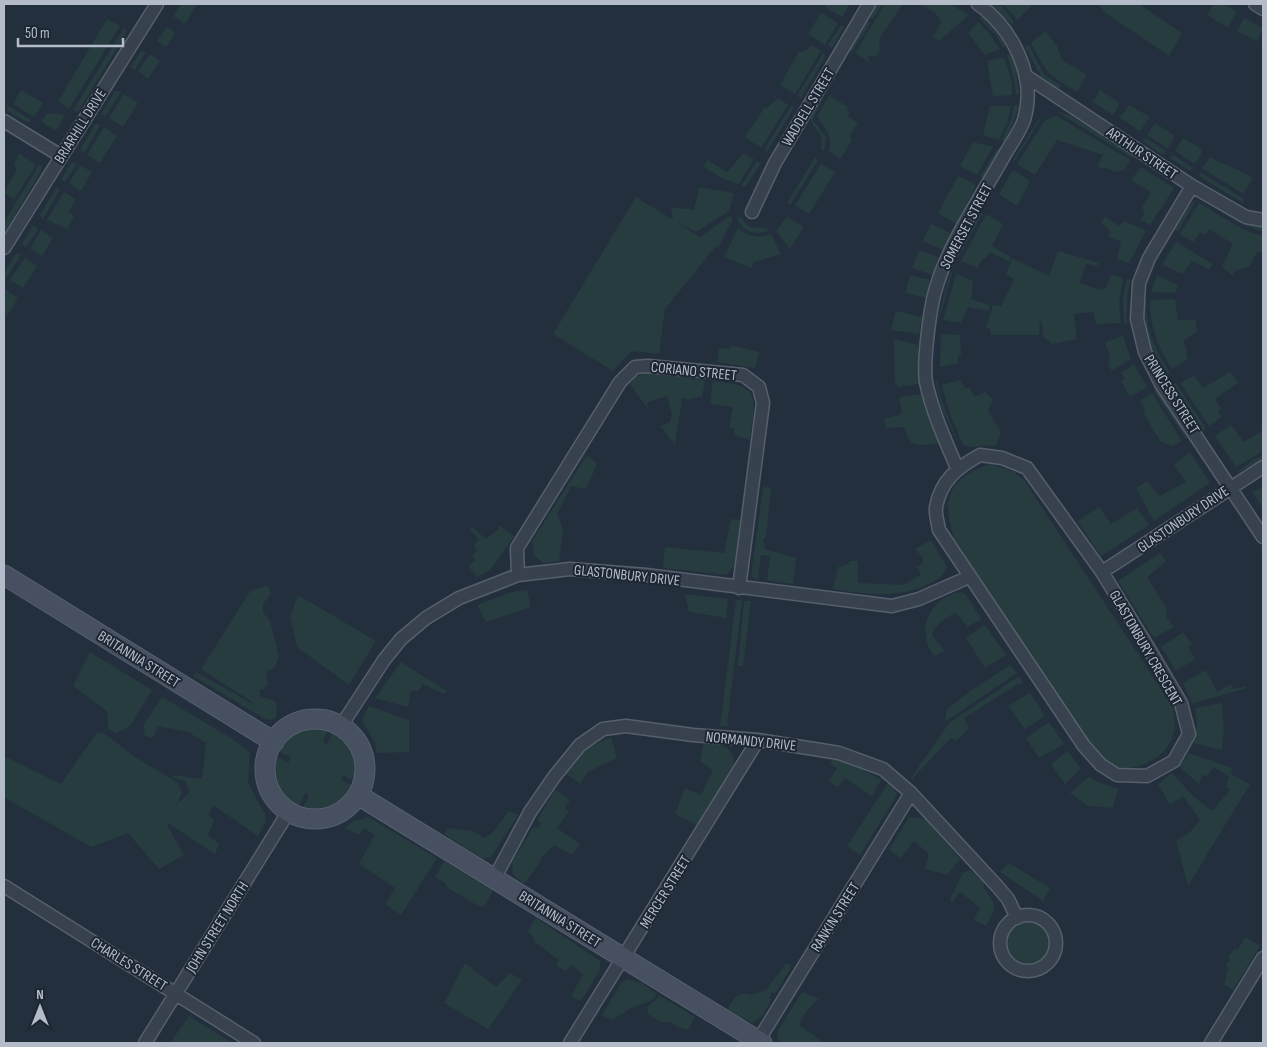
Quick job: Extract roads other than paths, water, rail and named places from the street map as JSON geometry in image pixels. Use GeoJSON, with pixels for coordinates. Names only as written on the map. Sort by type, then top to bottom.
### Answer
{"type":"FeatureCollection","features":[{"type":"Feature","properties":{"kind":"street","name":"BRIARHILL DRIVE"},"geometry":{"type":"LineString","coordinates":[[4,248],[157,4]]}},
{"type":"Feature","properties":{"kind":"street","name":"WADDELL STREET"},"geometry":{"type":"LineString","coordinates":[[752,212],[774,163],[869,4]]}},
{"type":"Feature","properties":{"kind":"street","name":"SOMERSET STREET"},"geometry":{"type":"LineString","coordinates":[[957,468],[941,430],[926,381],[928,339],[934,297],[939,278],[961,232],[1024,121],[1029,96],[1026,76],[1012,41],[996,19],[978,4]]}},
{"type":"Feature","properties":{"kind":"street"},"geometry":{"type":"LineString","coordinates":[[1255,4],[1263,9]]}},
{"type":"Feature","properties":{"kind":"street","name":"ARTHUR STREET"},"geometry":{"type":"LineString","coordinates":[[1026,76],[1192,186],[1246,217],[1263,220]]}},
{"type":"Feature","properties":{"kind":"street"},"geometry":{"type":"LineString","coordinates":[[4,121],[61,156]]}},
{"type":"Feature","properties":{"kind":"street","name":"PRINCESS STREET"},"geometry":{"type":"LineString","coordinates":[[1192,186],[1149,258],[1139,283],[1137,319],[1145,352],[1162,384],[1232,487],[1263,537]]}},
{"type":"Feature","properties":{"kind":"street","name":"CORIANO STREET"},"geometry":{"type":"LineString","coordinates":[[518,575],[517,548],[620,382],[635,367],[648,366],[743,375],[759,387],[763,403],[739,588]]}},
{"type":"Feature","properties":{"kind":"street","name":"GLASTONBURY CRESCENT"},"geometry":{"type":"LineString","coordinates":[[980,455],[1002,458],[1027,468],[1102,572],[1181,703],[1189,734],[1174,761],[1147,776],[1117,775],[1099,763],[1084,746],[939,530],[936,507],[945,484],[957,468],[980,455]]}},
{"type":"Feature","properties":{"kind":"street","name":"GLASTONBURY DRIVE"},"geometry":{"type":"LineString","coordinates":[[1102,572],[1263,467]]}},
{"type":"Feature","properties":{"kind":"street","name":"GLASTONBURY DRIVE"},"geometry":{"type":"LineString","coordinates":[[341,726],[384,660],[401,639],[426,618],[459,598],[518,575],[570,569],[646,575],[892,606],[919,599],[969,577]]}},
{"type":"Feature","properties":{"kind":"street","name":"BRITANNIA STREET"},"geometry":{"type":"LineString","coordinates":[[4,576],[274,742]]}},
{"type":"Feature","properties":{"kind":"street"},"geometry":{"type":"LineString","coordinates":[[307,719],[321,719],[341,726],[355,738],[365,760],[366,772],[358,795],[340,812],[329,817],[304,818],[289,811],[271,793],[266,778],[265,764],[274,742],[291,725],[307,719]]}},
{"type":"Feature","properties":{"kind":"street","name":"NORMANDY DRIVE"},"geometry":{"type":"LineString","coordinates":[[494,879],[530,812],[554,777],[580,745],[603,729],[626,726],[693,735],[758,740],[839,753],[883,770],[911,793],[1008,899],[1017,918]]}},
{"type":"Feature","properties":{"kind":"street","name":"MERCER STREET"},"geometry":{"type":"LineString","coordinates":[[570,1043],[624,959],[758,740]]}},
{"type":"Feature","properties":{"kind":"street","name":"RANKIN STREET"},"geometry":{"type":"LineString","coordinates":[[760,1042],[911,793]]}},
{"type":"Feature","properties":{"kind":"street","name":"BRITANNIA STREET"},"geometry":{"type":"LineString","coordinates":[[358,795],[760,1042]]}},
{"type":"Feature","properties":{"kind":"street","name":"JOHN STREET NORTH"},"geometry":{"type":"LineString","coordinates":[[145,1043],[289,811]]}},
{"type":"Feature","properties":{"kind":"street","name":"CHARLES STREET"},"geometry":{"type":"LineString","coordinates":[[4,886],[254,1043]]}},
{"type":"Feature","properties":{"kind":"street"},"geometry":{"type":"LineString","coordinates":[[1036,916],[1044,921],[1053,931],[1056,941],[1054,954],[1049,962],[1037,970],[1028,971],[1012,966],[1005,960],[1000,948],[1003,931],[1009,923],[1017,918],[1036,916]]}},
{"type":"Feature","properties":{"kind":"street"},"geometry":{"type":"LineString","coordinates":[[1211,1043],[1263,958]]}}]}
